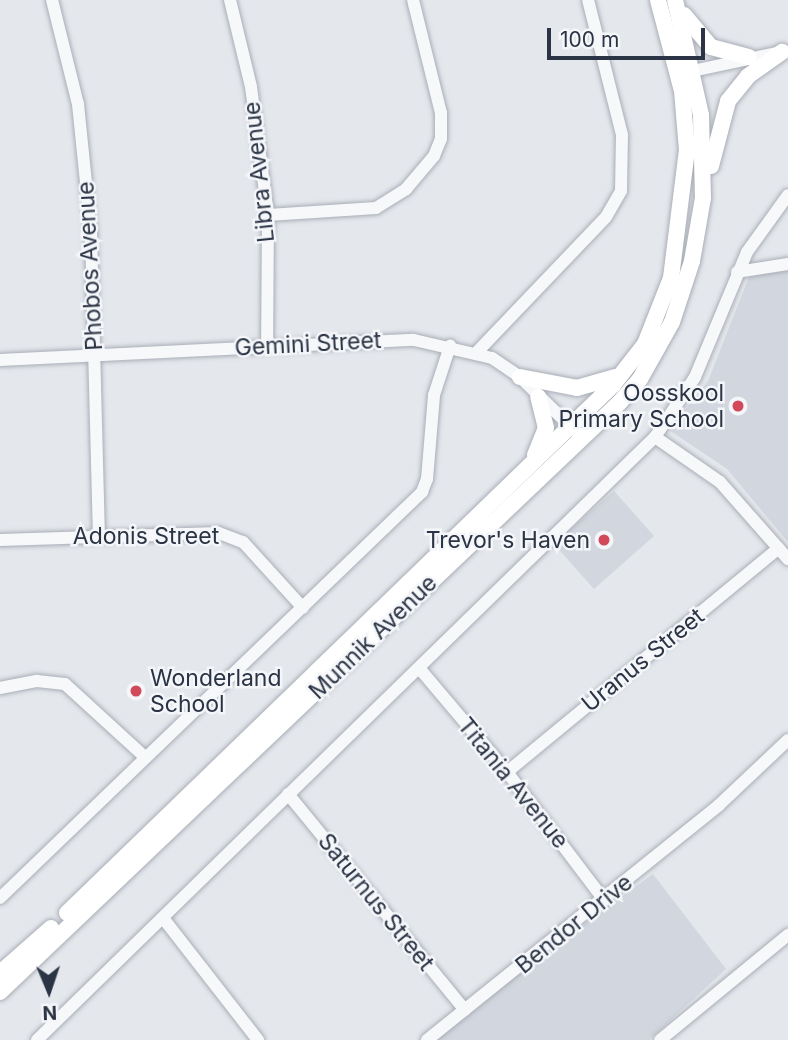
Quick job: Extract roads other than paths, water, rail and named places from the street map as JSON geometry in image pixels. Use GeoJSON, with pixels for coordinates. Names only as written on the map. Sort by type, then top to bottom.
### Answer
{"type":"FeatureCollection","features":[{"type":"Feature","properties":{"kind":"main road","name":"Munnik Avenue"},"geometry":{"type":"LineString","coordinates":[[0,973],[526,468],[576,432],[640,379],[672,323],[692,261],[703,198],[704,148],[685,73],[658,0]]}},
{"type":"Feature","properties":{"kind":"main road","name":"Munnik Avenue"},"geometry":{"type":"LineString","coordinates":[[0,992],[576,432],[628,369],[660,313],[677,249],[687,149],[685,73],[676,0]]}},
{"type":"Feature","properties":{"kind":"main road"},"geometry":{"type":"LineString","coordinates":[[676,0],[704,42],[721,52],[749,57]]}},
{"type":"Feature","properties":{"kind":"main road"},"geometry":{"type":"LineString","coordinates":[[703,198],[728,101],[748,76],[785,51]]}},
{"type":"Feature","properties":{"kind":"main road"},"geometry":{"type":"LineString","coordinates":[[520,377],[577,388],[601,384],[628,369]]}},
{"type":"Feature","properties":{"kind":"main road"},"geometry":{"type":"LineString","coordinates":[[526,468],[546,428],[538,397]]}},
{"type":"Feature","properties":{"kind":"street","name":"Phobos Avenue"},"geometry":{"type":"LineString","coordinates":[[52,0],[81,119],[91,233],[99,535]]}},
{"type":"Feature","properties":{"kind":"street","name":"Libra Avenue"},"geometry":{"type":"LineString","coordinates":[[230,0],[251,87],[268,215],[267,345]]}},
{"type":"Feature","properties":{"kind":"street"},"geometry":{"type":"LineString","coordinates":[[268,215],[376,208],[406,189],[434,156],[442,120],[413,0]]}},
{"type":"Feature","properties":{"kind":"street"},"geometry":{"type":"LineString","coordinates":[[478,351],[606,217],[621,191],[622,135],[588,0]]}},
{"type":"Feature","properties":{"kind":"street"},"geometry":{"type":"LineString","coordinates":[[685,73],[785,51]]}},
{"type":"Feature","properties":{"kind":"street"},"geometry":{"type":"LineString","coordinates":[[37,1040],[655,437],[695,377],[737,272],[788,195]]}},
{"type":"Feature","properties":{"kind":"street"},"geometry":{"type":"LineString","coordinates":[[737,272],[788,264]]}},
{"type":"Feature","properties":{"kind":"street","name":"Gemini Street"},"geometry":{"type":"LineString","coordinates":[[0,360],[400,339],[478,351],[520,377],[576,432]]}},
{"type":"Feature","properties":{"kind":"street"},"geometry":{"type":"LineString","coordinates":[[0,898],[422,492],[427,479],[434,395],[450,346]]}},
{"type":"Feature","properties":{"kind":"street"},"geometry":{"type":"LineString","coordinates":[[655,437],[720,482],[788,559]]}},
{"type":"Feature","properties":{"kind":"street","name":"Adonis Street"},"geometry":{"type":"LineString","coordinates":[[0,540],[202,531],[233,536],[257,555],[303,608]]}},
{"type":"Feature","properties":{"kind":"street","name":"Uranus Street"},"geometry":{"type":"LineString","coordinates":[[506,772],[779,548]]}},
{"type":"Feature","properties":{"kind":"street","name":"Titania Avenue"},"geometry":{"type":"LineString","coordinates":[[419,668],[506,772],[604,900]]}},
{"type":"Feature","properties":{"kind":"street"},"geometry":{"type":"LineString","coordinates":[[0,688],[37,681],[65,684],[145,757]]}},
{"type":"Feature","properties":{"kind":"street","name":"Bendor Drive"},"geometry":{"type":"LineString","coordinates":[[719,805],[788,740]]}},
{"type":"Feature","properties":{"kind":"street","name":"Bendor Drive"},"geometry":{"type":"LineString","coordinates":[[427,1040],[788,752]]}},
{"type":"Feature","properties":{"kind":"street","name":"Saturnus Street"},"geometry":{"type":"LineString","coordinates":[[288,794],[465,1010]]}},
{"type":"Feature","properties":{"kind":"street"},"geometry":{"type":"LineString","coordinates":[[163,918],[258,1040]]}},
{"type":"Feature","properties":{"kind":"street"},"geometry":{"type":"LineString","coordinates":[[660,1040],[788,935]]}},
{"type":"Feature","properties":{"kind":"place","name":"Oosskool Primary School"},"geometry":{"type":"Point","coordinates":[738,406]}},
{"type":"Feature","properties":{"kind":"place","name":"Trevor's Haven"},"geometry":{"type":"Point","coordinates":[604,540]}},
{"type":"Feature","properties":{"kind":"place","name":"Wonderland School"},"geometry":{"type":"Point","coordinates":[136,691]}}]}
